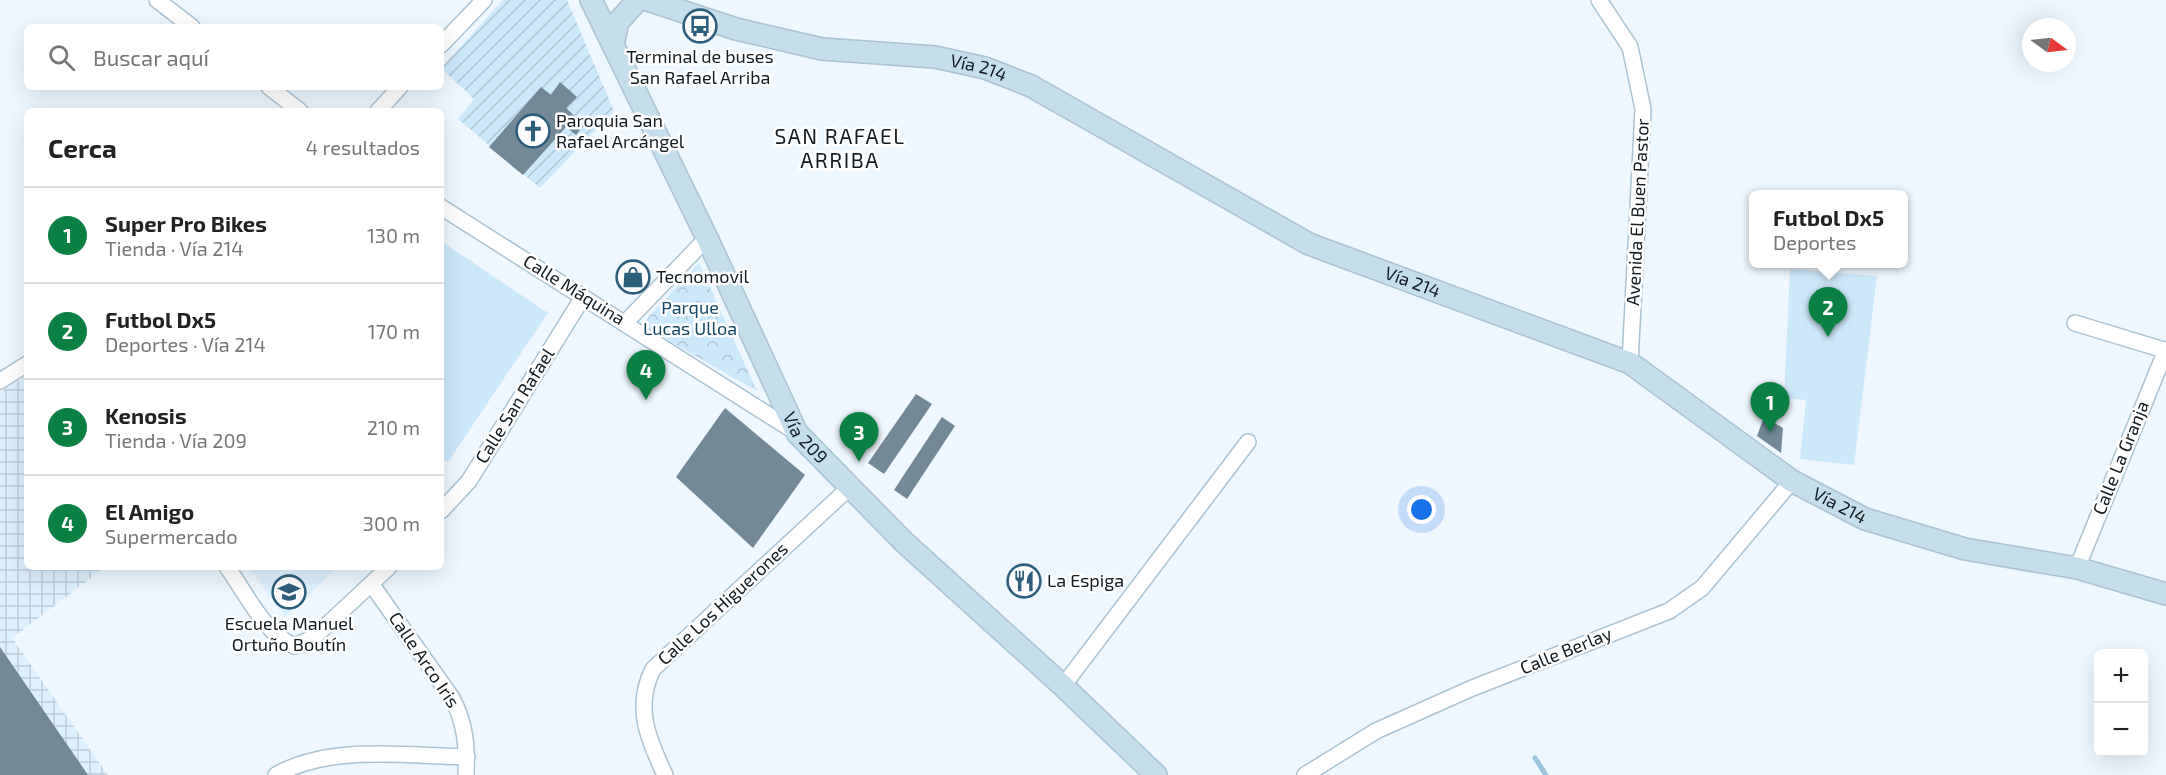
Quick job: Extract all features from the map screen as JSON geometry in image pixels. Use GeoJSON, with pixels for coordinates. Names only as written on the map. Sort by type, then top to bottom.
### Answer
{"type":"FeatureCollection","features":[{"type":"Feature","properties":{"kind":"main road","name":"Vía 209"},"geometry":{"type":"LineString","coordinates":[[591,0],[707,238],[797,433],[910,548],[1063,686],[1156,775]]}},
{"type":"Feature","properties":{"kind":"main road"},"geometry":{"type":"LineString","coordinates":[[613,45],[618,22],[638,0]]}},
{"type":"Feature","properties":{"kind":"main road","name":"Vía 214"},"geometry":{"type":"LineString","coordinates":[[648,0],[736,29],[822,49],[935,57],[994,72],[1032,86],[1309,244],[1630,363],[1792,482],[1865,519],[1965,549],[2077,568],[2166,594]]}},
{"type":"Feature","properties":{"kind":"street"},"geometry":{"type":"LineString","coordinates":[[157,0],[188,24]]}},
{"type":"Feature","properties":{"kind":"street"},"geometry":{"type":"LineString","coordinates":[[444,42],[484,0]]}},
{"type":"Feature","properties":{"kind":"street","name":"Avenida El Buen Pastor"},"geometry":{"type":"LineString","coordinates":[[1599,0],[1630,47],[1643,110],[1630,363]]}},
{"type":"Feature","properties":{"kind":"street"},"geometry":{"type":"LineString","coordinates":[[273,90],[296,108]]}},
{"type":"Feature","properties":{"kind":"street"},"geometry":{"type":"LineString","coordinates":[[381,108],[397,90]]}},
{"type":"Feature","properties":{"kind":"street","name":"Calle Máquina"},"geometry":{"type":"LineString","coordinates":[[444,209],[797,433]]}},
{"type":"Feature","properties":{"kind":"street"},"geometry":{"type":"LineString","coordinates":[[626,323],[707,238]]}},
{"type":"Feature","properties":{"kind":"street","name":"Calle San Rafael"},"geometry":{"type":"LineString","coordinates":[[444,508],[469,482],[583,297]]}},
{"type":"Feature","properties":{"kind":"street"},"geometry":{"type":"LineString","coordinates":[[2074,323],[2165,350]]}},
{"type":"Feature","properties":{"kind":"street","name":"Calle La Granja"},"geometry":{"type":"LineString","coordinates":[[2077,568],[2165,350]]}},
{"type":"Feature","properties":{"kind":"street"},"geometry":{"type":"LineString","coordinates":[[0,381],[24,366]]}},
{"type":"Feature","properties":{"kind":"street"},"geometry":{"type":"LineString","coordinates":[[1063,686],[1248,442]]}},
{"type":"Feature","properties":{"kind":"street","name":"Calle Berlay"},"geometry":{"type":"LineString","coordinates":[[1305,775],[1376,731],[1470,689],[1669,610],[1702,588],[1792,482]]}},
{"type":"Feature","properties":{"kind":"street","name":"Calle Los Higuerones"},"geometry":{"type":"LineString","coordinates":[[665,775],[651,747],[645,722],[644,686],[653,669],[849,488]]}},
{"type":"Feature","properties":{"kind":"street"},"geometry":{"type":"LineString","coordinates":[[229,570],[267,624],[280,638],[294,646],[313,639],[385,570]]}},
{"type":"Feature","properties":{"kind":"street","name":"Calle Arco Iris"},"geometry":{"type":"LineString","coordinates":[[372,585],[452,698],[462,717],[467,737],[466,775]]}},
{"type":"Feature","properties":{"kind":"street"},"geometry":{"type":"LineString","coordinates":[[276,775],[320,758],[351,755],[467,757]]}},
{"type":"Feature","properties":{"kind":"shaded area"},"geometry":{"type":"Polygon","coordinates":[[[24,378],[24,570],[101,570],[12,638],[108,775],[0,775],[0,392],[24,378]]]}},
{"type":"Feature","properties":{"kind":"shaded area","name":"Escuela Manuel Ortuño Boutín"},"geometry":{"type":"Polygon","coordinates":[[[251,570],[334,570],[285,617],[251,570]]]}},
{"type":"Feature","properties":{"kind":"green space"},"geometry":{"type":"Polygon","coordinates":[[[503,0],[567,0],[614,111],[540,188],[458,119],[474,99],[444,71],[444,65],[503,0]]]}},
{"type":"Feature","properties":{"kind":"green space"},"geometry":{"type":"Polygon","coordinates":[[[444,243],[548,313],[448,462],[444,460],[444,243]]]}},
{"type":"Feature","properties":{"kind":"green space","name":"Parque Lucas Ulloa"},"geometry":{"type":"Polygon","coordinates":[[[699,263],[757,391],[641,325],[699,263]]]}},
{"type":"Feature","properties":{"kind":"green space"},"geometry":{"type":"Polygon","coordinates":[[[1790,269],[1877,276],[1854,465],[1800,459],[1806,400],[1784,398],[1790,269]]]}},
{"type":"Feature","properties":{"kind":"building","name":"Paroquia San Rafael Arcángel"},"geometry":{"type":"Polygon","coordinates":[[[560,82],[577,97],[566,108],[584,125],[576,135],[566,127],[523,175],[489,147],[541,87],[551,95],[560,82]]]}},
{"type":"Feature","properties":{"kind":"building"},"geometry":{"type":"Polygon","coordinates":[[[916,394],[932,404],[884,474],[868,463],[916,394]]]}},
{"type":"Feature","properties":{"kind":"building"},"geometry":{"type":"Polygon","coordinates":[[[725,408],[805,475],[753,548],[676,477],[725,408]]]}},
{"type":"Feature","properties":{"kind":"building"},"geometry":{"type":"Polygon","coordinates":[[[942,417],[955,426],[907,499],[894,490],[942,417]]]}},
{"type":"Feature","properties":{"kind":"building"},"geometry":{"type":"Polygon","coordinates":[[[1764,417],[1783,428],[1781,453],[1757,436],[1764,417]]]}},
{"type":"Feature","properties":{"kind":"building"},"geometry":{"type":"Polygon","coordinates":[[[0,647],[88,775],[0,775],[0,647]]]}},
{"type":"Feature","properties":{"kind":"waterway"},"geometry":{"type":"LineString","coordinates":[[1535,758],[1546,775]]}},
{"type":"Feature","properties":{"kind":"place","name":"Terminal de buses San Rafael Arriba"},"geometry":{"type":"Point","coordinates":[700,26]}},
{"type":"Feature","properties":{"kind":"place","name":"Paroquia San Rafael Arcángel"},"geometry":{"type":"Point","coordinates":[533,131]}},
{"type":"Feature","properties":{"kind":"place","name":"Tecnomovil"},"geometry":{"type":"Point","coordinates":[633,277]}},
{"type":"Feature","properties":{"kind":"place","name":"Futbol Dx5"},"geometry":{"type":"Point","coordinates":[1828,337]}},
{"type":"Feature","properties":{"kind":"place","name":"El Amigo"},"geometry":{"type":"Point","coordinates":[646,400]}},
{"type":"Feature","properties":{"kind":"place","name":"Super Pro Bikes"},"geometry":{"type":"Point","coordinates":[1770,432]}},
{"type":"Feature","properties":{"kind":"place","name":"Kenosis"},"geometry":{"type":"Point","coordinates":[859,462]}},
{"type":"Feature","properties":{"kind":"place","name":"La Espiga"},"geometry":{"type":"Point","coordinates":[1024,581]}},
{"type":"Feature","properties":{"kind":"place","name":"Escuela Manuel Ortuño Boutín"},"geometry":{"type":"Point","coordinates":[289,592]}},
{"type":"Feature","properties":{"kind":"district","name":"SAN RAFAEL ARRIBA"},"geometry":{"type":"Point","coordinates":[840,149]}}]}
